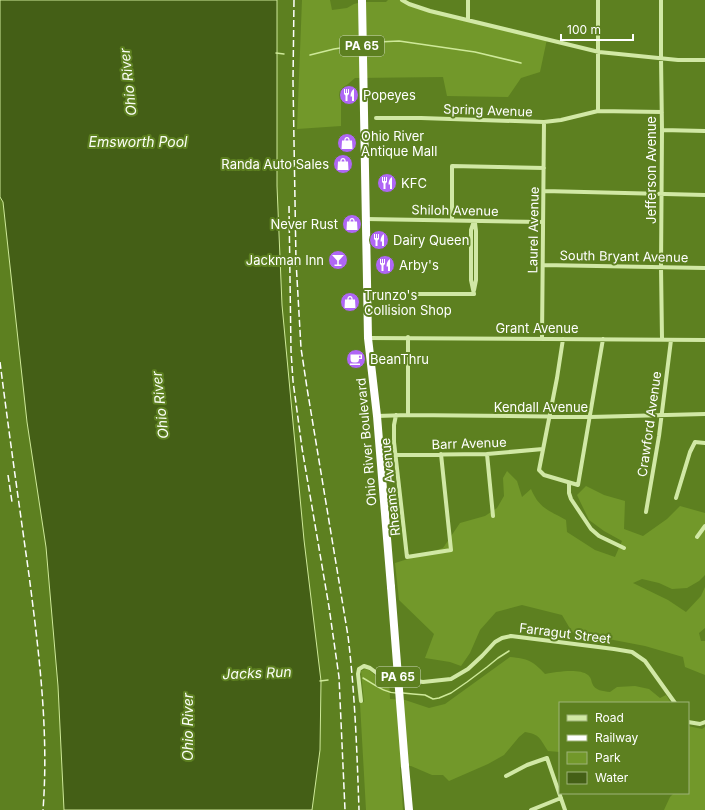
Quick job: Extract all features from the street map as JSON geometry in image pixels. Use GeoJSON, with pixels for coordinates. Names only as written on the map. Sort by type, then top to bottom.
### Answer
{"type":"FeatureCollection","features":[{"type":"Feature","properties":{"kind":"highway","name":"Ohio River Boulevard"},"geometry":{"type":"LineString","coordinates":[[362,1],[368,338],[377,416],[409,810]]}},
{"type":"Feature","properties":{"kind":"street"},"geometry":{"type":"LineString","coordinates":[[402,0],[430,12],[599,52],[678,60],[705,60]]}},
{"type":"Feature","properties":{"kind":"street"},"geometry":{"type":"LineString","coordinates":[[468,0],[468,20]]}},
{"type":"Feature","properties":{"kind":"street"},"geometry":{"type":"LineString","coordinates":[[598,0],[598,111]]}},
{"type":"Feature","properties":{"kind":"street","name":"Jefferson Avenue"},"geometry":{"type":"LineString","coordinates":[[661,0],[662,340]]}},
{"type":"Feature","properties":{"kind":"street","name":"Spring Avenue"},"geometry":{"type":"LineString","coordinates":[[376,118],[544,122],[562,120],[598,111],[662,112]]}},
{"type":"Feature","properties":{"kind":"street","name":"Laurel Avenue"},"geometry":{"type":"LineString","coordinates":[[542,338],[544,122]]}},
{"type":"Feature","properties":{"kind":"street"},"geometry":{"type":"LineString","coordinates":[[662,130],[705,131]]}},
{"type":"Feature","properties":{"kind":"street"},"geometry":{"type":"LineString","coordinates":[[452,220],[452,166],[544,168]]}},
{"type":"Feature","properties":{"kind":"street"},"geometry":{"type":"LineString","coordinates":[[544,190],[705,195]]}},
{"type":"Feature","properties":{"kind":"street","name":"Shiloh Avenue"},"geometry":{"type":"LineString","coordinates":[[366,219],[543,222]]}},
{"type":"Feature","properties":{"kind":"street"},"geometry":{"type":"LineString","coordinates":[[416,294],[474,294],[476,280],[476,231],[474,220]]}},
{"type":"Feature","properties":{"kind":"street","name":"South Bryant Avenue"},"geometry":{"type":"LineString","coordinates":[[543,265],[705,268]]}},
{"type":"Feature","properties":{"kind":"street"},"geometry":{"type":"LineString","coordinates":[[408,337],[408,415]]}},
{"type":"Feature","properties":{"kind":"street","name":"Grant Avenue"},"geometry":{"type":"LineString","coordinates":[[368,338],[408,337],[705,340]]}},
{"type":"Feature","properties":{"kind":"street"},"geometry":{"type":"LineString","coordinates":[[562,338],[557,378],[539,470],[544,474],[578,485],[603,339]]}},
{"type":"Feature","properties":{"kind":"street","name":"Crawford Avenue"},"geometry":{"type":"LineString","coordinates":[[646,512],[671,340]]}},
{"type":"Feature","properties":{"kind":"street","name":"Kendall Avenue"},"geometry":{"type":"LineString","coordinates":[[377,416],[590,417],[705,414]]}},
{"type":"Feature","properties":{"kind":"street","name":"Rheams Avenue"},"geometry":{"type":"LineString","coordinates":[[396,415],[394,442],[407,557],[451,550],[441,454]]}},
{"type":"Feature","properties":{"kind":"street"},"geometry":{"type":"LineString","coordinates":[[676,498],[690,452],[695,442],[705,443]]}},
{"type":"Feature","properties":{"kind":"street","name":"Barr Avenue"},"geometry":{"type":"LineString","coordinates":[[396,455],[487,454],[543,449]]}},
{"type":"Feature","properties":{"kind":"street"},"geometry":{"type":"LineString","coordinates":[[487,454],[493,516]]}},
{"type":"Feature","properties":{"kind":"street"},"geometry":{"type":"LineString","coordinates":[[569,483],[569,493],[571,499],[591,529],[599,536],[624,548]]}},
{"type":"Feature","properties":{"kind":"street"},"geometry":{"type":"LineString","coordinates":[[697,537],[705,526]]}},
{"type":"Feature","properties":{"kind":"street","name":"Farragut Street"},"geometry":{"type":"LineString","coordinates":[[361,700],[358,674],[359,669],[364,666],[370,668],[382,677],[392,677],[423,682],[451,679],[468,669],[495,642],[502,638],[511,636],[632,652],[645,661],[674,702]]}},
{"type":"Feature","properties":{"kind":"street"},"geometry":{"type":"LineString","coordinates":[[689,722],[700,724],[705,722]]}},
{"type":"Feature","properties":{"kind":"street"},"geometry":{"type":"LineString","coordinates":[[506,776],[547,758],[559,792]]}},
{"type":"Feature","properties":{"kind":"street"},"geometry":{"type":"LineString","coordinates":[[560,794],[565,810]]}},
{"type":"Feature","properties":{"kind":"street"},"geometry":{"type":"LineString","coordinates":[[531,810],[561,798]]}},
{"type":"Feature","properties":{"kind":"green space"},"geometry":{"type":"Polygon","coordinates":[[[302,0],[330,0],[332,10],[347,8],[362,2],[402,0],[409,4],[547,39],[540,72],[521,78],[508,97],[447,96],[443,77],[355,78],[341,90],[341,126],[297,129],[302,0]]]}},
{"type":"Feature","properties":{"kind":"green space"},"geometry":{"type":"Polygon","coordinates":[[[507,471],[517,481],[522,497],[531,489],[541,505],[566,520],[567,532],[595,550],[615,557],[622,541],[604,531],[589,520],[577,495],[586,486],[604,495],[625,501],[624,529],[643,536],[667,519],[680,506],[705,513],[705,575],[699,581],[687,588],[672,589],[659,583],[642,579],[633,583],[668,600],[686,612],[701,596],[705,587],[705,628],[699,633],[701,641],[705,641],[705,675],[685,667],[683,657],[645,646],[572,632],[562,615],[522,605],[496,612],[480,630],[470,653],[461,666],[450,662],[425,658],[434,634],[399,600],[395,563],[443,548],[460,523],[485,516],[497,508],[504,496],[503,478],[507,471]]]}},
{"type":"Feature","properties":{"kind":"green space"},"geometry":{"type":"Polygon","coordinates":[[[510,657],[529,661],[545,674],[567,671],[584,673],[590,677],[595,688],[602,691],[610,692],[617,687],[635,686],[649,689],[660,698],[666,695],[670,702],[559,702],[559,752],[548,751],[537,736],[525,732],[504,755],[488,764],[449,781],[443,775],[432,775],[411,766],[400,767],[403,810],[366,810],[360,703],[364,702],[361,671],[365,669],[369,670],[382,681],[389,680],[390,699],[405,700],[429,708],[445,704],[510,657]]]}},
{"type":"Feature","properties":{"kind":"green space"},"geometry":{"type":"Polygon","coordinates":[[[689,726],[702,729],[705,727],[705,810],[664,810],[673,794],[689,794],[689,726]]]}},
{"type":"Feature","properties":{"kind":"water","name":"Emsworth Pool"},"geometry":{"type":"Polygon","coordinates":[[[0,0],[277,0],[277,186],[282,305],[304,540],[321,681],[320,750],[312,810],[64,810],[58,686],[46,547],[27,422],[3,202],[0,197],[0,0]]]}},
{"type":"Feature","properties":{"kind":"waterway"},"geometry":{"type":"LineString","coordinates":[[366,44],[399,41],[475,52],[521,63]]}},
{"type":"Feature","properties":{"kind":"waterway"},"geometry":{"type":"LineString","coordinates":[[310,55],[360,45]]}},
{"type":"Feature","properties":{"kind":"waterway"},"geometry":{"type":"LineString","coordinates":[[276,53],[284,54]]}},
{"type":"Feature","properties":{"kind":"waterway","name":"Jacks Run"},"geometry":{"type":"LineString","coordinates":[[403,693],[425,695],[433,699],[439,698],[451,693],[509,651]]}},
{"type":"Feature","properties":{"kind":"waterway","name":"Jacks Run"},"geometry":{"type":"LineString","coordinates":[[363,678],[383,690],[397,693]]}},
{"type":"Feature","properties":{"kind":"waterway","name":"Jacks Run"},"geometry":{"type":"LineString","coordinates":[[320,681],[328,680]]}},
{"type":"Feature","properties":{"kind":"railway"},"geometry":{"type":"LineString","coordinates":[[294,0],[293,81],[296,261],[301,348],[348,636],[354,701],[359,810]]}},
{"type":"Feature","properties":{"kind":"railway"},"geometry":{"type":"LineString","coordinates":[[289,206],[291,351],[293,381],[302,448],[329,607],[339,677],[345,810]]}},
{"type":"Feature","properties":{"kind":"railway"},"geometry":{"type":"LineString","coordinates":[[0,362],[29,575],[42,692],[45,751],[43,810]]}},
{"type":"Feature","properties":{"kind":"railway"},"geometry":{"type":"LineString","coordinates":[[8,475],[12,502]]}},
{"type":"Feature","properties":{"kind":"place","name":"Popeyes"},"geometry":{"type":"Point","coordinates":[349,95]}},
{"type":"Feature","properties":{"kind":"place","name":"Ohio River Antique Mall"},"geometry":{"type":"Point","coordinates":[347,143]}},
{"type":"Feature","properties":{"kind":"place","name":"Randa Auto Sales"},"geometry":{"type":"Point","coordinates":[343,164]}},
{"type":"Feature","properties":{"kind":"place","name":"KFC"},"geometry":{"type":"Point","coordinates":[387,183]}},
{"type":"Feature","properties":{"kind":"place","name":"Never Rust"},"geometry":{"type":"Point","coordinates":[352,224]}},
{"type":"Feature","properties":{"kind":"place","name":"Dairy Queen"},"geometry":{"type":"Point","coordinates":[379,240]}},
{"type":"Feature","properties":{"kind":"place","name":"Jackman Inn"},"geometry":{"type":"Point","coordinates":[338,260]}},
{"type":"Feature","properties":{"kind":"place","name":"Arby's"},"geometry":{"type":"Point","coordinates":[385,265]}},
{"type":"Feature","properties":{"kind":"place","name":"Trunzo's Collision Shop"},"geometry":{"type":"Point","coordinates":[350,302]}},
{"type":"Feature","properties":{"kind":"place","name":"BeanThru"},"geometry":{"type":"Point","coordinates":[356,359]}},
{"type":"Feature","properties":{"kind":"water label","name":"Ohio River"},"geometry":{"type":"Point","coordinates":[128,82]}},
{"type":"Feature","properties":{"kind":"water label","name":"Ohio River"},"geometry":{"type":"Point","coordinates":[160,405]}},
{"type":"Feature","properties":{"kind":"water label","name":"Ohio River"},"geometry":{"type":"Point","coordinates":[188,727]}}]}
